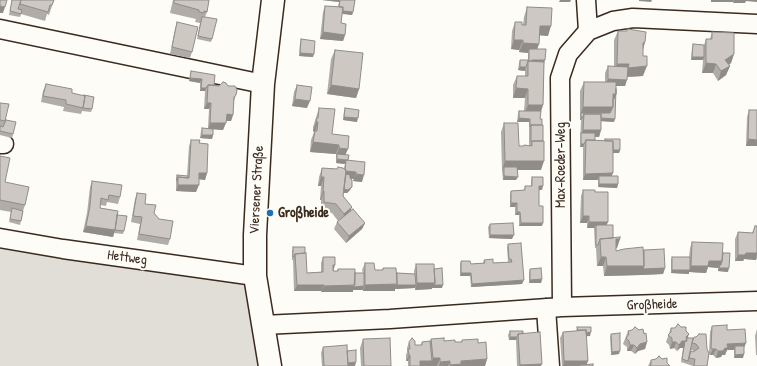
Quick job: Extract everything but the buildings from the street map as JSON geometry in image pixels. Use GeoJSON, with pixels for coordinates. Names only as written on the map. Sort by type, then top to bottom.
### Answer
{"type":"FeatureCollection","features":[{"type":"Feature","properties":{"kind":"main road","name":"Viersener Straße"},"geometry":{"type":"LineString","coordinates":[[270,366],[255,276],[256,206],[263,84],[273,0]]}},
{"type":"Feature","properties":{"kind":"street"},"geometry":{"type":"LineString","coordinates":[[586,0],[588,31]]}},
{"type":"Feature","properties":{"kind":"street","name":"Max-Roeder-Weg"},"geometry":{"type":"LineString","coordinates":[[554,308],[560,78],[568,54],[588,31],[613,21],[633,18],[757,24]]}},
{"type":"Feature","properties":{"kind":"street"},"geometry":{"type":"LineString","coordinates":[[0,29],[263,84]]}},
{"type":"Feature","properties":{"kind":"street","name":"Hettweg"},"geometry":{"type":"LineString","coordinates":[[0,238],[63,249],[255,276]]}},
{"type":"Feature","properties":{"kind":"street","name":"Großheide"},"geometry":{"type":"LineString","coordinates":[[263,325],[390,319],[554,308],[757,301]]}},
{"type":"Feature","properties":{"kind":"street"},"geometry":{"type":"LineString","coordinates":[[550,366],[554,308]]}},
{"type":"Feature","properties":{"kind":"shaded area"},"geometry":{"type":"Polygon","coordinates":[[[0,244],[245,284],[259,366],[0,366],[0,244]]]}},
{"type":"Feature","properties":{"kind":"place","name":"Großheide"},"geometry":{"type":"Point","coordinates":[270,213]}}]}
